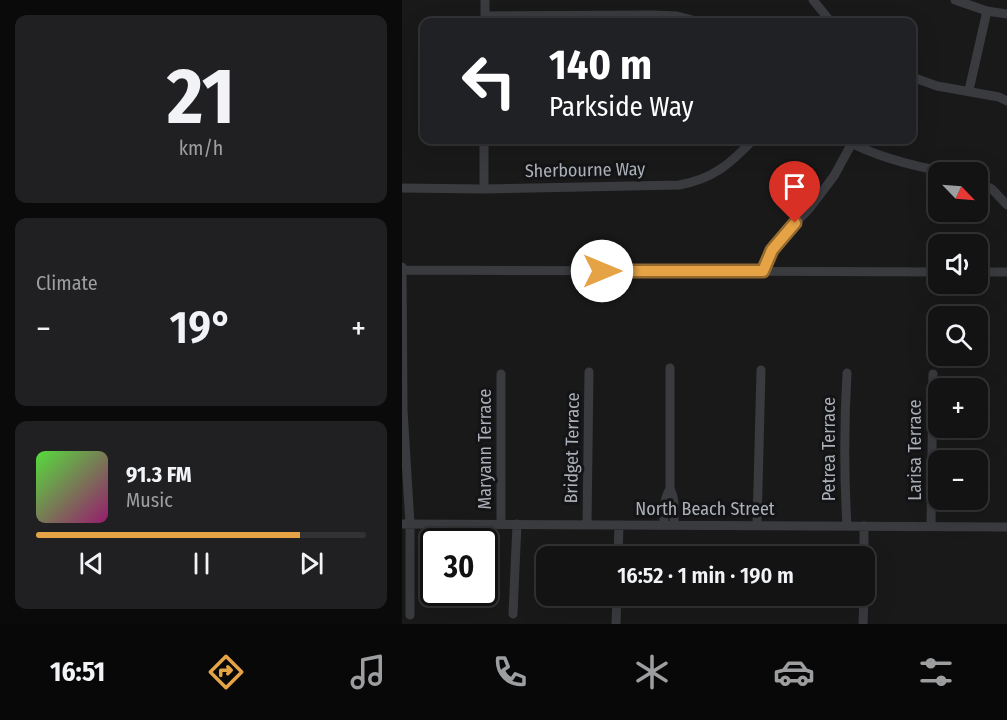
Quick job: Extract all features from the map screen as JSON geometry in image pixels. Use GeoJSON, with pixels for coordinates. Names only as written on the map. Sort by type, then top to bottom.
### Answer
{"type":"FeatureCollection","features":[{"type":"Feature","properties":{"kind":"street"},"geometry":{"type":"LineString","coordinates":[[485,0],[485,18]]}},
{"type":"Feature","properties":{"kind":"street"},"geometry":{"type":"LineString","coordinates":[[813,0],[828,18]]}},
{"type":"Feature","properties":{"kind":"street"},"geometry":{"type":"LineString","coordinates":[[955,0],[1007,14]]}},
{"type":"Feature","properties":{"kind":"street"},"geometry":{"type":"LineString","coordinates":[[969,90],[987,10]]}},
{"type":"Feature","properties":{"kind":"street"},"geometry":{"type":"LineString","coordinates":[[527,18],[652,15],[687,18]]}},
{"type":"Feature","properties":{"kind":"street"},"geometry":{"type":"LineString","coordinates":[[916,78],[937,86],[969,90],[1007,101]]}},
{"type":"Feature","properties":{"kind":"street"},"geometry":{"type":"LineString","coordinates":[[484,144],[484,189]]}},
{"type":"Feature","properties":{"kind":"street","name":"Sherbourne Way"},"geometry":{"type":"LineString","coordinates":[[402,188],[484,189],[679,185],[692,183],[716,173],[749,144]]}},
{"type":"Feature","properties":{"kind":"street"},"geometry":{"type":"LineString","coordinates":[[763,271],[772,250],[809,209],[834,176],[848,144]]}},
{"type":"Feature","properties":{"kind":"street"},"geometry":{"type":"LineString","coordinates":[[855,144],[872,153],[928,169]]}},
{"type":"Feature","properties":{"kind":"street"},"geometry":{"type":"LineString","coordinates":[[988,187],[1007,205]]}},
{"type":"Feature","properties":{"kind":"street"},"geometry":{"type":"LineString","coordinates":[[402,264],[403,410],[410,615]]}},
{"type":"Feature","properties":{"kind":"street"},"geometry":{"type":"LineString","coordinates":[[402,270],[928,272]]}},
{"type":"Feature","properties":{"kind":"street"},"geometry":{"type":"LineString","coordinates":[[988,272],[1007,272]]}},
{"type":"Feature","properties":{"kind":"street"},"geometry":{"type":"LineString","coordinates":[[670,368],[670,489],[673,494],[674,525]]}},
{"type":"Feature","properties":{"kind":"street"},"geometry":{"type":"LineString","coordinates":[[758,525],[761,370]]}},
{"type":"Feature","properties":{"kind":"street","name":"Bridget Terrace"},"geometry":{"type":"LineString","coordinates":[[587,525],[589,372]]}},
{"type":"Feature","properties":{"kind":"street","name":"Petrea Terrace"},"geometry":{"type":"LineString","coordinates":[[847,373],[844,411],[844,482],[847,526]]}},
{"type":"Feature","properties":{"kind":"street","name":"Maryann Terrace"},"geometry":{"type":"LineString","coordinates":[[501,374],[501,524]]}},
{"type":"Feature","properties":{"kind":"street","name":"Larisa Terrace"},"geometry":{"type":"LineString","coordinates":[[931,526],[933,374]]}},
{"type":"Feature","properties":{"kind":"street"},"geometry":{"type":"LineString","coordinates":[[664,525],[666,494],[670,489]]}},
{"type":"Feature","properties":{"kind":"street","name":"North Beach Street"},"geometry":{"type":"LineString","coordinates":[[406,524],[1007,526]]}},
{"type":"Feature","properties":{"kind":"street"},"geometry":{"type":"LineString","coordinates":[[513,614],[517,524]]}},
{"type":"Feature","properties":{"kind":"street"},"geometry":{"type":"LineString","coordinates":[[618,546],[619,525]]}},
{"type":"Feature","properties":{"kind":"street"},"geometry":{"type":"LineString","coordinates":[[864,526],[864,546]]}},
{"type":"Feature","properties":{"kind":"street"},"geometry":{"type":"LineString","coordinates":[[616,624],[617,606]]}},
{"type":"Feature","properties":{"kind":"street"},"geometry":{"type":"LineString","coordinates":[[863,624],[864,606]]}},
{"type":"Feature","properties":{"kind":"route"},"geometry":{"type":"LineString","coordinates":[[602,271],[763,271],[772,250],[795,223]]}}]}
